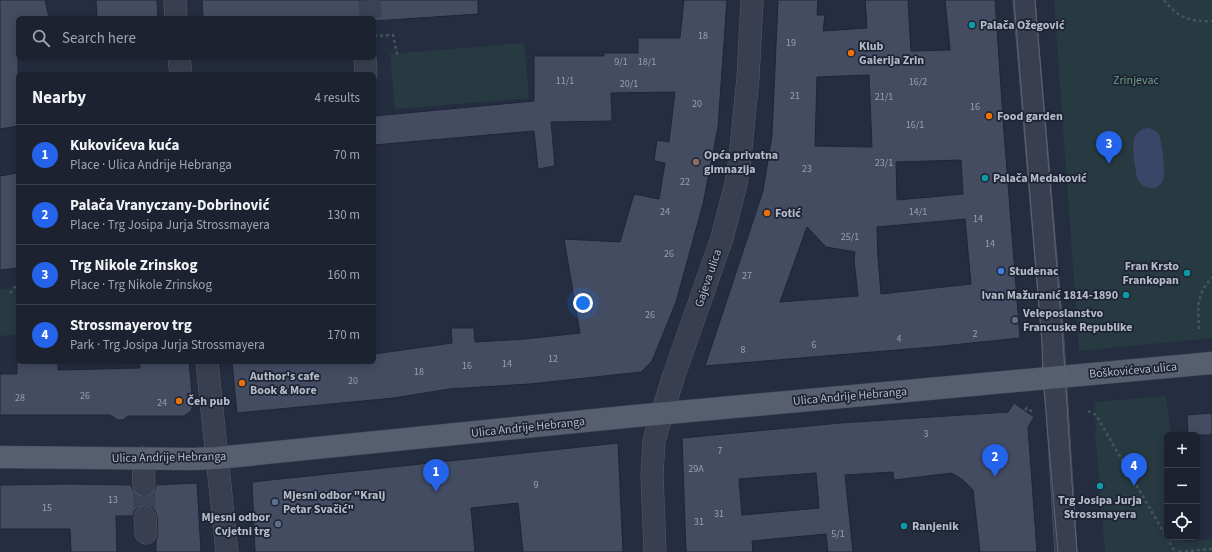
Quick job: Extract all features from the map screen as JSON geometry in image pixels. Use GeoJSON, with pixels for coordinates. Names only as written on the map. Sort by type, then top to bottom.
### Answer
{"type":"FeatureCollection","features":[{"type":"Feature","properties":{"kind":"main road","name":"Boškovićeva ulica"},"geometry":{"type":"LineString","coordinates":[[1054,377],[1212,363]]}},
{"type":"Feature","properties":{"kind":"main road","name":"Ulica Andrije Hebranga"},"geometry":{"type":"LineString","coordinates":[[0,457],[217,458],[1054,377]]}},
{"type":"Feature","properties":{"kind":"street"},"geometry":{"type":"LineString","coordinates":[[175,0],[176,16]]}},
{"type":"Feature","properties":{"kind":"street","name":"Gajeva ulica"},"geometry":{"type":"LineString","coordinates":[[655,552],[652,474],[655,435],[673,378],[722,238],[736,184],[748,78],[752,0]]}},
{"type":"Feature","properties":{"kind":"street"},"geometry":{"type":"LineString","coordinates":[[1024,0],[1053,342],[1066,552]]}},
{"type":"Feature","properties":{"kind":"street"},"geometry":{"type":"LineString","coordinates":[[179,60],[181,72]]}},
{"type":"Feature","properties":{"kind":"street"},"geometry":{"type":"LineString","coordinates":[[364,60],[366,72]]}},
{"type":"Feature","properties":{"kind":"street"},"geometry":{"type":"LineString","coordinates":[[206,364],[227,552]]}},
{"type":"Feature","properties":{"kind":"street"},"geometry":{"type":"LineString","coordinates":[[143,458],[144,485]]}},
{"type":"Feature","properties":{"kind":"path"},"geometry":{"type":"LineString","coordinates":[[1164,0],[1171,9],[1184,17],[1198,22],[1212,21]]}},
{"type":"Feature","properties":{"kind":"path"},"geometry":{"type":"LineString","coordinates":[[376,36],[393,35],[398,58]]}},
{"type":"Feature","properties":{"kind":"path"},"geometry":{"type":"LineString","coordinates":[[1200,329],[1198,310],[1199,297],[1212,277]]}},
{"type":"Feature","properties":{"kind":"path"},"geometry":{"type":"LineString","coordinates":[[10,293],[16,285]]}},
{"type":"Feature","properties":{"kind":"path"},"geometry":{"type":"LineString","coordinates":[[1025,410],[1027,408],[1034,414]]}},
{"type":"Feature","properties":{"kind":"path"},"geometry":{"type":"LineString","coordinates":[[1088,411],[1096,415],[1175,552]]}},
{"type":"Feature","properties":{"kind":"path"},"geometry":{"type":"LineString","coordinates":[[1178,552],[1212,549]]}},
{"type":"Feature","properties":{"kind":"green space","name":"Zrinjevac"},"geometry":{"type":"Polygon","coordinates":[[[1054,0],[1212,0],[1212,338],[1079,351],[1054,0]]]}},
{"type":"Feature","properties":{"kind":"green space"},"geometry":{"type":"Polygon","coordinates":[[[524,43],[529,98],[395,109],[390,54],[524,43]]]}},
{"type":"Feature","properties":{"kind":"green space"},"geometry":{"type":"Polygon","coordinates":[[[16,288],[16,334],[0,336],[0,289],[16,288]]]}},
{"type":"Feature","properties":{"kind":"green space"},"geometry":{"type":"Polygon","coordinates":[[[1166,396],[1171,432],[1164,432],[1164,540],[1184,540],[1185,542],[1212,539],[1212,552],[1105,552],[1094,402],[1166,396]]]}},
{"type":"Feature","properties":{"kind":"water"},"geometry":{"type":"Polygon","coordinates":[[[1146,128],[1150,128],[1158,133],[1164,165],[1163,180],[1157,187],[1153,188],[1146,187],[1139,182],[1134,158],[1134,139],[1138,132],[1146,128]]]}},
{"type":"Feature","properties":{"kind":"building"},"geometry":{"type":"Polygon","coordinates":[[[0,0],[45,0],[49,16],[16,16],[16,60],[18,60],[18,72],[16,72],[16,126],[0,129],[0,0]]]}},
{"type":"Feature","properties":{"kind":"building"},"geometry":{"type":"Polygon","coordinates":[[[96,0],[157,0],[158,16],[97,16],[96,0]]]}},
{"type":"Feature","properties":{"kind":"building"},"geometry":{"type":"Polygon","coordinates":[[[202,0],[478,0],[478,14],[376,21],[376,16],[203,16],[202,0]]]}},
{"type":"Feature","properties":{"kind":"building"},"geometry":{"type":"Polygon","coordinates":[[[684,0],[727,0],[718,127],[703,204],[676,302],[652,361],[641,372],[530,384],[449,389],[394,398],[237,413],[232,364],[376,364],[376,354],[452,343],[451,328],[474,328],[475,342],[525,339],[580,333],[564,239],[620,242],[634,194],[659,199],[665,163],[654,161],[657,140],[669,142],[675,92],[611,93],[612,121],[551,122],[555,166],[538,169],[534,131],[376,145],[376,116],[534,101],[534,56],[604,56],[604,53],[638,53],[638,38],[680,38],[684,0]]]}},
{"type":"Feature","properties":{"kind":"building"},"geometry":{"type":"Polygon","coordinates":[[[778,0],[818,0],[817,15],[825,15],[823,31],[867,28],[865,0],[908,0],[911,51],[950,50],[945,0],[995,0],[1020,338],[933,347],[705,366],[763,191],[772,135],[778,0]],[[869,75],[817,77],[815,146],[872,147],[869,75]],[[961,160],[896,162],[897,200],[963,194],[961,160]],[[965,219],[877,227],[881,294],[971,284],[965,219]],[[807,227],[780,302],[858,296],[854,260],[855,252],[826,247],[807,227]]]}},
{"type":"Feature","properties":{"kind":"building"},"geometry":{"type":"Polygon","coordinates":[[[16,173],[16,268],[0,270],[0,176],[16,173]]]}},
{"type":"Feature","properties":{"kind":"building"},"geometry":{"type":"Polygon","coordinates":[[[17,364],[58,364],[58,370],[140,368],[140,364],[189,364],[193,405],[191,411],[184,416],[128,416],[123,420],[118,420],[110,415],[0,415],[0,374],[17,374],[17,364]]]}},
{"type":"Feature","properties":{"kind":"building"},"geometry":{"type":"Polygon","coordinates":[[[1014,403],[1034,417],[1028,427],[1037,552],[980,552],[973,490],[963,480],[952,473],[894,480],[893,472],[845,475],[853,552],[828,552],[826,534],[752,541],[753,552],[686,552],[682,438],[840,423],[1008,412],[1014,403]],[[816,473],[739,479],[742,515],[819,508],[816,473]]]}},
{"type":"Feature","properties":{"kind":"building"},"geometry":{"type":"Polygon","coordinates":[[[1212,413],[1212,435],[1200,435],[1200,432],[1188,432],[1187,415],[1212,413]]]}},
{"type":"Feature","properties":{"kind":"building"},"geometry":{"type":"Polygon","coordinates":[[[618,443],[623,552],[523,552],[518,503],[471,508],[475,552],[255,552],[252,482],[618,443]]]}},
{"type":"Feature","properties":{"kind":"building"},"geometry":{"type":"Polygon","coordinates":[[[197,483],[201,552],[156,552],[158,532],[157,516],[155,510],[151,506],[145,505],[138,507],[134,511],[133,516],[116,516],[117,552],[71,552],[70,529],[0,529],[0,485],[131,485],[134,492],[139,496],[144,497],[151,495],[155,490],[156,485],[197,483]]]}},
{"type":"Feature","properties":{"kind":"tunnel"},"geometry":{"type":"LineString","coordinates":[[369,0],[371,16]]}},
{"type":"Feature","properties":{"kind":"tunnel"},"geometry":{"type":"LineString","coordinates":[[144,485],[145,517]]}},
{"type":"Feature","properties":{"kind":"tram line"},"geometry":{"type":"LineString","coordinates":[[1014,0],[1058,552]]}},
{"type":"Feature","properties":{"kind":"tram line"},"geometry":{"type":"LineString","coordinates":[[1035,0],[1063,342],[1077,552]]}},
{"type":"Feature","properties":{"kind":"place","name":"Palača Ožegović"},"geometry":{"type":"Point","coordinates":[972,25]}},
{"type":"Feature","properties":{"kind":"place","name":"Klub Galerija Zrin"},"geometry":{"type":"Point","coordinates":[851,53]}},
{"type":"Feature","properties":{"kind":"place","name":"Food garden"},"geometry":{"type":"Point","coordinates":[989,116]}},
{"type":"Feature","properties":{"kind":"place","name":"Opća privatna gimnazija"},"geometry":{"type":"Point","coordinates":[696,162]}},
{"type":"Feature","properties":{"kind":"place","name":"Trg Nikole Zrinskog"},"geometry":{"type":"Point","coordinates":[1109,164]}},
{"type":"Feature","properties":{"kind":"place","name":"Palača Medaković"},"geometry":{"type":"Point","coordinates":[985,178]}},
{"type":"Feature","properties":{"kind":"place","name":"Fotić"},"geometry":{"type":"Point","coordinates":[767,213]}},
{"type":"Feature","properties":{"kind":"place","name":"Studenac"},"geometry":{"type":"Point","coordinates":[1001,271]}},
{"type":"Feature","properties":{"kind":"place","name":"Fran Krsto Frankopan"},"geometry":{"type":"Point","coordinates":[1187,273]}},
{"type":"Feature","properties":{"kind":"place","name":"Ivan Mažuranić 1814-1890"},"geometry":{"type":"Point","coordinates":[1126,295]}},
{"type":"Feature","properties":{"kind":"place","name":"Veleposlanstvo Francuske Republike"},"geometry":{"type":"Point","coordinates":[1015,320]}},
{"type":"Feature","properties":{"kind":"place","name":"Author's cafe Book & More"},"geometry":{"type":"Point","coordinates":[242,383]}},
{"type":"Feature","properties":{"kind":"place","name":"Čeh pub"},"geometry":{"type":"Point","coordinates":[179,401]}},
{"type":"Feature","properties":{"kind":"place","name":"Palača Vranyczany-Dobrinović"},"geometry":{"type":"Point","coordinates":[995,477]}},
{"type":"Feature","properties":{"kind":"place","name":"Trg Josipa Jurja Strossmayera"},"geometry":{"type":"Point","coordinates":[1100,486]}},
{"type":"Feature","properties":{"kind":"place","name":"Strossmayerov trg"},"geometry":{"type":"Point","coordinates":[1134,486]}},
{"type":"Feature","properties":{"kind":"place","name":"Kukovićeva kuća"},"geometry":{"type":"Point","coordinates":[436,492]}},
{"type":"Feature","properties":{"kind":"place","name":"Mjesni odbor \"Kralj Petar Svačić\""},"geometry":{"type":"Point","coordinates":[275,502]}},
{"type":"Feature","properties":{"kind":"place","name":"Mjesni odbor Cvjetni trg"},"geometry":{"type":"Point","coordinates":[278,524]}},
{"type":"Feature","properties":{"kind":"place","name":"Ranjenik"},"geometry":{"type":"Point","coordinates":[904,526]}}]}
